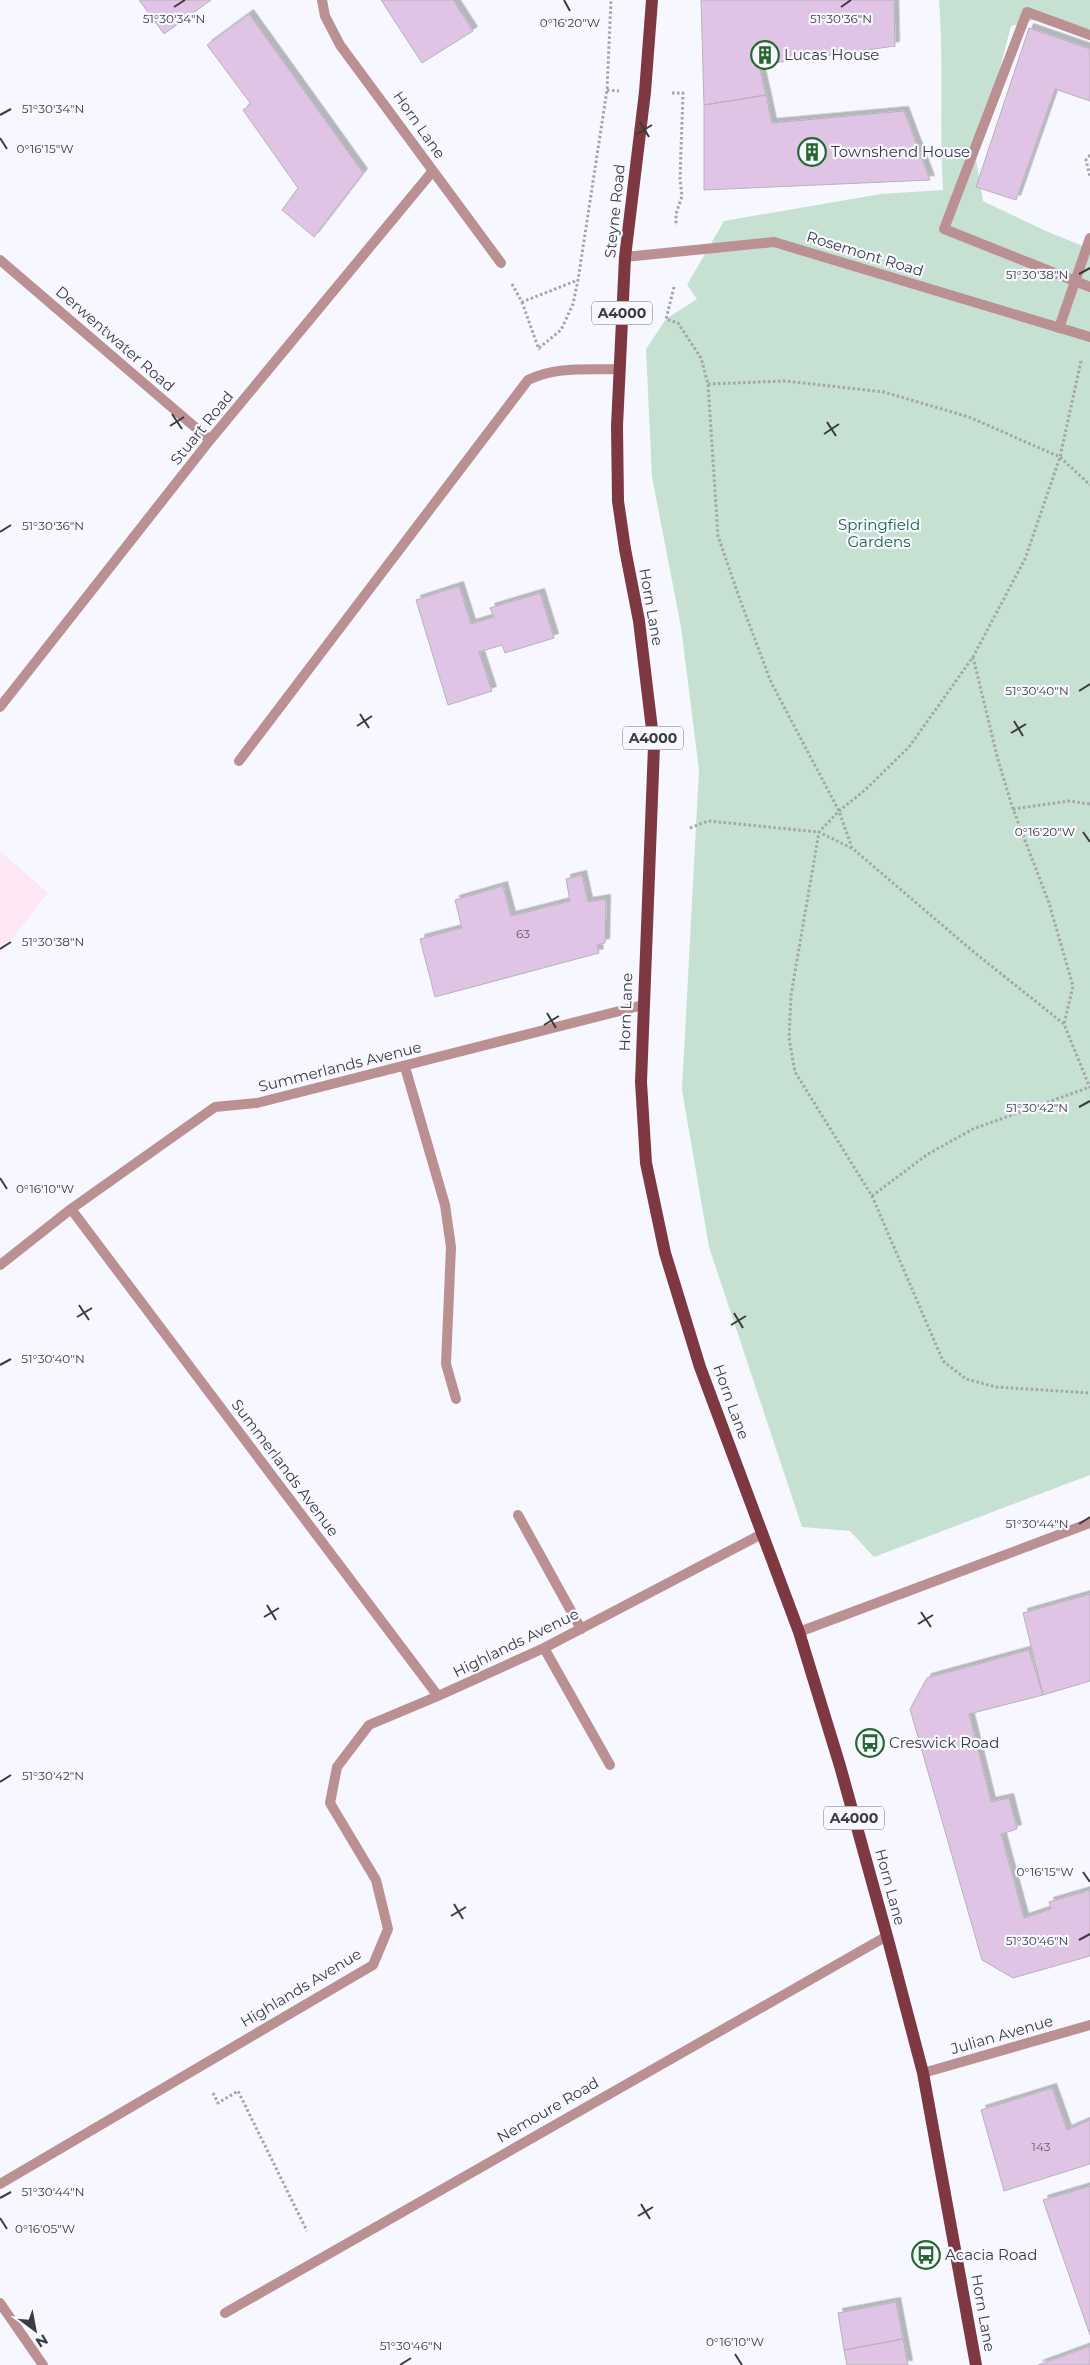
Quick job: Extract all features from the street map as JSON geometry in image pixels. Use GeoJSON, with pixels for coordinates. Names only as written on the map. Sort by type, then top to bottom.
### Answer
{"type":"FeatureCollection","features":[{"type":"Feature","properties":{"kind":"main road","name":"Steyne Road"},"geometry":{"type":"LineString","coordinates":[[617,426],[618,369],[625,257],[645,92],[652,0]]}},
{"type":"Feature","properties":{"kind":"main road","name":"Horn Lane"},"geometry":{"type":"LineString","coordinates":[[617,426],[618,501],[639,621],[654,746],[642,1005],[641,1082],[646,1163],[665,1253],[708,1393],[799,1632],[840,1766],[887,1936],[923,2073],[976,2365]]}},
{"type":"Feature","properties":{"kind":"street","name":"Horn Lane"},"geometry":{"type":"LineString","coordinates":[[322,0],[326,16],[340,45],[501,263]]}},
{"type":"Feature","properties":{"kind":"street"},"geometry":{"type":"LineString","coordinates":[[1090,34],[1027,12],[944,229],[1090,287]]}},
{"type":"Feature","properties":{"kind":"street","name":"Stuart Road"},"geometry":{"type":"LineString","coordinates":[[0,707],[210,440],[432,172]]}},
{"type":"Feature","properties":{"kind":"street"},"geometry":{"type":"LineString","coordinates":[[1059,328],[1090,238]]}},
{"type":"Feature","properties":{"kind":"street","name":"Rosemont Road"},"geometry":{"type":"LineString","coordinates":[[625,257],[774,242],[1090,337]]}},
{"type":"Feature","properties":{"kind":"street","name":"Derwentwater Road"},"geometry":{"type":"LineString","coordinates":[[0,260],[210,440]]}},
{"type":"Feature","properties":{"kind":"street"},"geometry":{"type":"LineString","coordinates":[[239,761],[528,380],[546,372],[618,369]]}},
{"type":"Feature","properties":{"kind":"street","name":"Summerlands Avenue"},"geometry":{"type":"LineString","coordinates":[[0,1265],[71,1209],[215,1107],[257,1103],[405,1067],[642,1005]]}},
{"type":"Feature","properties":{"kind":"street"},"geometry":{"type":"LineString","coordinates":[[405,1067],[445,1205],[451,1247],[446,1364],[456,1399]]}},
{"type":"Feature","properties":{"kind":"street","name":"Summerlands Avenue"},"geometry":{"type":"LineString","coordinates":[[71,1209],[438,1696]]}},
{"type":"Feature","properties":{"kind":"street"},"geometry":{"type":"LineString","coordinates":[[518,1515],[581,1629]]}},
{"type":"Feature","properties":{"kind":"street"},"geometry":{"type":"LineString","coordinates":[[799,1632],[1090,1523]]}},
{"type":"Feature","properties":{"kind":"street","name":"Highlands Avenue"},"geometry":{"type":"LineString","coordinates":[[0,2184],[372,1965],[388,1928],[376,1880],[330,1803],[337,1767],[369,1725],[544,1648],[762,1534]]}},
{"type":"Feature","properties":{"kind":"street"},"geometry":{"type":"LineString","coordinates":[[544,1648],[610,1765]]}},
{"type":"Feature","properties":{"kind":"street","name":"Nemoure Road"},"geometry":{"type":"LineString","coordinates":[[225,2312],[887,1936]]}},
{"type":"Feature","properties":{"kind":"street","name":"Julian Avenue"},"geometry":{"type":"LineString","coordinates":[[923,2073],[1090,2025]]}},
{"type":"Feature","properties":{"kind":"street"},"geometry":{"type":"LineString","coordinates":[[0,2303],[43,2365]]}},
{"type":"Feature","properties":{"kind":"path"},"geometry":{"type":"LineString","coordinates":[[538,348],[561,330],[573,304],[607,90],[611,0]]}},
{"type":"Feature","properties":{"kind":"path"},"geometry":{"type":"LineString","coordinates":[[607,90],[624,91]]}},
{"type":"Feature","properties":{"kind":"path"},"geometry":{"type":"LineString","coordinates":[[672,93],[683,93],[680,179],[682,196],[676,214]]}},
{"type":"Feature","properties":{"kind":"path"},"geometry":{"type":"LineString","coordinates":[[1090,155],[1086,160],[1090,177]]}},
{"type":"Feature","properties":{"kind":"path"},"geometry":{"type":"LineString","coordinates":[[501,263],[522,302],[546,372]]}},
{"type":"Feature","properties":{"kind":"path"},"geometry":{"type":"LineString","coordinates":[[522,302],[578,280]]}},
{"type":"Feature","properties":{"kind":"path"},"geometry":{"type":"LineString","coordinates":[[674,287],[666,319],[678,323],[701,358],[708,384],[718,536],[771,682],[839,811],[852,848]]}},
{"type":"Feature","properties":{"kind":"path"},"geometry":{"type":"LineString","coordinates":[[1082,360],[1060,457],[1025,559],[973,657],[909,747],[865,790],[839,811],[819,832],[791,995],[789,1038],[795,1072],[872,1196],[943,1361],[966,1379],[996,1387],[1090,1393]]}},
{"type":"Feature","properties":{"kind":"path"},"geometry":{"type":"LineString","coordinates":[[708,384],[785,381],[884,392],[969,417],[1060,457],[1090,485]]}},
{"type":"Feature","properties":{"kind":"path"},"geometry":{"type":"LineString","coordinates":[[973,657],[998,760],[1013,809],[1050,903],[1073,986],[1064,1024]]}},
{"type":"Feature","properties":{"kind":"path"},"geometry":{"type":"LineString","coordinates":[[1013,809],[1069,801],[1090,804]]}},
{"type":"Feature","properties":{"kind":"path"},"geometry":{"type":"LineString","coordinates":[[690,828],[708,821],[819,832],[852,848],[975,953],[1064,1024],[1090,1087],[973,1129],[928,1154],[872,1196]]}},
{"type":"Feature","properties":{"kind":"path"},"geometry":{"type":"LineString","coordinates":[[213,2093],[218,2103],[238,2091],[307,2232]]}},
{"type":"Feature","properties":{"kind":"shaded area"},"geometry":{"type":"Polygon","coordinates":[[[0,851],[48,893],[0,954],[0,851]]]}},
{"type":"Feature","properties":{"kind":"green space","name":"Springfield Gardens"},"geometry":{"type":"Polygon","coordinates":[[[939,0],[1090,0],[1090,38],[1038,19],[1011,26],[976,160],[983,201],[1046,231],[1090,249],[1090,1475],[874,1557],[850,1531],[802,1527],[709,1247],[682,1090],[699,770],[681,627],[652,477],[646,349],[666,319],[697,299],[687,285],[724,221],[881,194],[943,190],[939,0]]]}},
{"type":"Feature","properties":{"kind":"building"},"geometry":{"type":"Polygon","coordinates":[[[139,0],[211,0],[164,34],[139,0]]]}},
{"type":"Feature","properties":{"kind":"building"},"geometry":{"type":"Polygon","coordinates":[[[381,0],[453,0],[473,31],[422,63],[381,0]]]}},
{"type":"Feature","properties":{"kind":"building","name":"Lucas House"},"geometry":{"type":"Polygon","coordinates":[[[701,0],[894,0],[895,46],[759,65],[766,95],[704,105],[701,0]]]}},
{"type":"Feature","properties":{"kind":"building"},"geometry":{"type":"Polygon","coordinates":[[[249,14],[363,173],[314,237],[282,210],[298,188],[243,110],[251,104],[207,45],[249,14]]]}},
{"type":"Feature","properties":{"kind":"building"},"geometry":{"type":"Polygon","coordinates":[[[1029,28],[1090,49],[1090,101],[1055,89],[1016,200],[976,187],[1029,28]]]}},
{"type":"Feature","properties":{"kind":"building","name":"Townshend House"},"geometry":{"type":"Polygon","coordinates":[[[766,95],[772,123],[904,111],[930,180],[704,190],[704,105],[766,95]]]}},
{"type":"Feature","properties":{"kind":"building"},"geometry":{"type":"Polygon","coordinates":[[[459,586],[471,624],[494,617],[490,608],[540,593],[554,638],[505,653],[502,645],[479,652],[492,691],[448,705],[416,600],[459,586]]]}},
{"type":"Feature","properties":{"kind":"building"},"geometry":{"type":"Polygon","coordinates":[[[582,875],[588,902],[606,899],[605,943],[597,945],[599,953],[435,997],[420,939],[462,928],[455,900],[503,886],[511,916],[570,901],[566,879],[582,875]]]}},
{"type":"Feature","properties":{"kind":"building"},"geometry":{"type":"Polygon","coordinates":[[[1090,1594],[1090,1681],[1043,1695],[1023,1613],[1090,1594]]]}},
{"type":"Feature","properties":{"kind":"building"},"geometry":{"type":"Polygon","coordinates":[[[1029,1650],[1043,1695],[969,1714],[991,1802],[1009,1798],[1017,1829],[1001,1834],[1024,1918],[1051,1909],[1049,1902],[1090,1890],[1090,1956],[1013,1978],[982,1960],[910,1709],[927,1678],[1029,1650]]]}},
{"type":"Feature","properties":{"kind":"building"},"geometry":{"type":"Polygon","coordinates":[[[1052,2088],[1067,2130],[1090,2120],[1090,2164],[1004,2191],[981,2110],[1052,2088]]]}},
{"type":"Feature","properties":{"kind":"building"},"geometry":{"type":"Polygon","coordinates":[[[1090,2186],[1090,2335],[1043,2200],[1090,2186]]]}},
{"type":"Feature","properties":{"kind":"building"},"geometry":{"type":"Polygon","coordinates":[[[896,2302],[903,2339],[844,2350],[838,2313],[896,2302]]]}},
{"type":"Feature","properties":{"kind":"building"},"geometry":{"type":"Polygon","coordinates":[[[903,2339],[908,2365],[847,2365],[844,2350],[903,2339]]]}},
{"type":"Feature","properties":{"kind":"building"},"geometry":{"type":"Polygon","coordinates":[[[1090,2346],[1090,2365],[1038,2365],[1090,2346]]]}},
{"type":"Feature","properties":{"kind":"place","name":"Lucas House"},"geometry":{"type":"Point","coordinates":[765,55]}},
{"type":"Feature","properties":{"kind":"place","name":"Townshend House"},"geometry":{"type":"Point","coordinates":[812,152]}},
{"type":"Feature","properties":{"kind":"place","name":"Creswick Road"},"geometry":{"type":"Point","coordinates":[870,1743]}},
{"type":"Feature","properties":{"kind":"place","name":"Acacia Road"},"geometry":{"type":"Point","coordinates":[926,2255]}}]}
